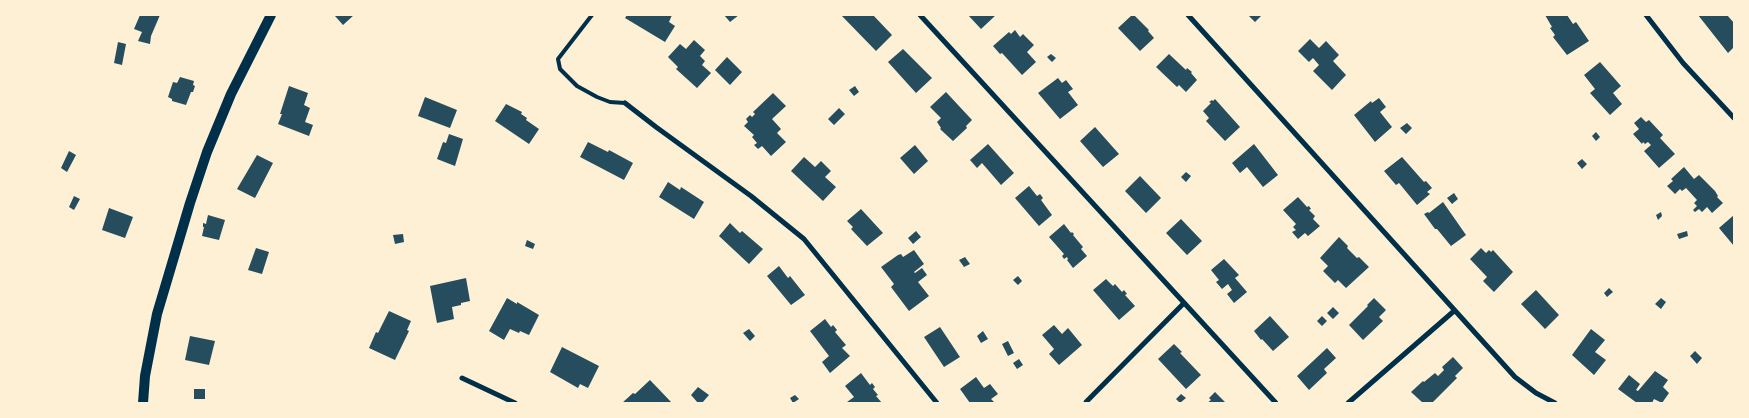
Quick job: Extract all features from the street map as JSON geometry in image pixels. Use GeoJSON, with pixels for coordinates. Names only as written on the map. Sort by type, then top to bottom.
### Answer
{"type":"FeatureCollection","features":[{"type":"Feature","properties":{"kind":"main road"},"geometry":{"type":"LineString","coordinates":[[143,403],[145,376],[157,314],[206,152],[231,94],[271,15]]}},
{"type":"Feature","properties":{"kind":"street"},"geometry":{"type":"LineString","coordinates":[[920,15],[1276,403]]}},
{"type":"Feature","properties":{"kind":"street"},"geometry":{"type":"LineString","coordinates":[[1188,15],[1515,377],[1536,393],[1555,403]]}},
{"type":"Feature","properties":{"kind":"street"},"geometry":{"type":"LineString","coordinates":[[1646,15],[1683,63],[1734,118]]}},
{"type":"Feature","properties":{"kind":"street"},"geometry":{"type":"LineString","coordinates":[[625,103],[751,196],[804,239],[937,403]]}},
{"type":"Feature","properties":{"kind":"street"},"geometry":{"type":"LineString","coordinates":[[1086,402],[1184,303]]}},
{"type":"Feature","properties":{"kind":"street"},"geometry":{"type":"LineString","coordinates":[[1348,403],[1454,311]]}},
{"type":"Feature","properties":{"kind":"street"},"geometry":{"type":"LineString","coordinates":[[462,378],[515,403]]}},
{"type":"Feature","properties":{"kind":"lane"},"geometry":{"type":"LineString","coordinates":[[592,15],[558,59],[560,69],[577,86],[597,97],[610,102],[625,103]]}},
{"type":"Feature","properties":{"kind":"building"},"geometry":{"type":"Polygon","coordinates":[[[140,15],[160,15],[151,36],[150,44],[138,41],[142,32],[134,29],[140,15]]]}},
{"type":"Feature","properties":{"kind":"building"},"geometry":{"type":"Polygon","coordinates":[[[354,15],[343,25],[335,16],[354,15]]]}},
{"type":"Feature","properties":{"kind":"building"},"geometry":{"type":"Polygon","coordinates":[[[627,15],[672,15],[669,22],[675,26],[665,42],[625,18],[627,15]]]}},
{"type":"Feature","properties":{"kind":"building"},"geometry":{"type":"Polygon","coordinates":[[[724,15],[739,15],[730,22],[724,15]]]}},
{"type":"Feature","properties":{"kind":"building"},"geometry":{"type":"Polygon","coordinates":[[[841,15],[873,15],[892,35],[876,51],[841,15]]]}},
{"type":"Feature","properties":{"kind":"building"},"geometry":{"type":"Polygon","coordinates":[[[968,15],[996,15],[981,29],[968,15]]]}},
{"type":"Feature","properties":{"kind":"building"},"geometry":{"type":"Polygon","coordinates":[[[1132,15],[1149,30],[1154,38],[1140,51],[1118,28],[1132,15]]]}},
{"type":"Feature","properties":{"kind":"building"},"geometry":{"type":"Polygon","coordinates":[[[1248,15],[1262,15],[1255,22],[1248,15]]]}},
{"type":"Feature","properties":{"kind":"building"},"geometry":{"type":"Polygon","coordinates":[[[1545,15],[1567,15],[1573,24],[1576,22],[1589,41],[1567,55],[1553,37],[1555,35],[1545,15]]]}},
{"type":"Feature","properties":{"kind":"building"},"geometry":{"type":"Polygon","coordinates":[[[1698,15],[1727,15],[1734,23],[1734,47],[1728,53],[1698,15]]]}},
{"type":"Feature","properties":{"kind":"building"},"geometry":{"type":"Polygon","coordinates":[[[1015,30],[1020,37],[1023,34],[1034,45],[1027,52],[1036,62],[1022,75],[993,46],[1009,32],[1011,34],[1015,30]]]}},
{"type":"Feature","properties":{"kind":"building"},"geometry":{"type":"Polygon","coordinates":[[[1310,39],[1319,48],[1326,41],[1339,55],[1333,61],[1346,75],[1332,90],[1313,71],[1319,65],[1313,58],[1309,62],[1298,51],[1310,39]]]}},
{"type":"Feature","properties":{"kind":"building"},"geometry":{"type":"Polygon","coordinates":[[[694,40],[705,50],[700,56],[705,61],[702,65],[711,73],[697,88],[676,69],[678,67],[668,57],[680,44],[686,49],[694,40]]]}},
{"type":"Feature","properties":{"kind":"building"},"geometry":{"type":"Polygon","coordinates":[[[118,42],[126,44],[122,65],[114,63],[118,42]]]}},
{"type":"Feature","properties":{"kind":"building"},"geometry":{"type":"Polygon","coordinates":[[[903,49],[932,78],[916,93],[888,62],[903,49]]]}},
{"type":"Feature","properties":{"kind":"building"},"geometry":{"type":"Polygon","coordinates":[[[1051,54],[1056,58],[1052,62],[1047,57],[1051,54]]]}},
{"type":"Feature","properties":{"kind":"building"},"geometry":{"type":"Polygon","coordinates":[[[1169,54],[1186,70],[1187,68],[1192,72],[1197,80],[1186,92],[1179,85],[1177,87],[1156,67],[1169,54]]]}},
{"type":"Feature","properties":{"kind":"building"},"geometry":{"type":"Polygon","coordinates":[[[727,57],[742,72],[730,85],[715,70],[727,57]]]}},
{"type":"Feature","properties":{"kind":"building"},"geometry":{"type":"Polygon","coordinates":[[[1600,62],[1621,86],[1613,93],[1622,104],[1610,115],[1590,93],[1595,89],[1584,75],[1600,62]]]}},
{"type":"Feature","properties":{"kind":"building"},"geometry":{"type":"Polygon","coordinates":[[[180,77],[194,81],[193,92],[191,92],[186,105],[172,101],[168,97],[173,82],[177,83],[180,77]]]}},
{"type":"Feature","properties":{"kind":"building"},"geometry":{"type":"Polygon","coordinates":[[[1058,78],[1062,83],[1066,80],[1073,89],[1068,92],[1078,105],[1060,119],[1038,93],[1058,78]]]}},
{"type":"Feature","properties":{"kind":"building"},"geometry":{"type":"Polygon","coordinates":[[[289,86],[308,93],[304,105],[310,108],[305,122],[313,125],[309,136],[278,124],[289,86]]]}},
{"type":"Feature","properties":{"kind":"building"},"geometry":{"type":"Polygon","coordinates":[[[855,86],[859,92],[854,96],[849,90],[855,86]]]}},
{"type":"Feature","properties":{"kind":"building"},"geometry":{"type":"Polygon","coordinates":[[[946,92],[972,120],[966,126],[967,128],[953,141],[940,129],[937,122],[941,118],[930,107],[946,92]]]}},
{"type":"Feature","properties":{"kind":"building"},"geometry":{"type":"Polygon","coordinates":[[[773,93],[786,106],[772,119],[781,129],[777,133],[786,142],[771,156],[762,146],[758,149],[754,145],[757,143],[752,137],[754,135],[744,126],[748,122],[746,119],[750,115],[752,117],[755,114],[753,112],[773,93]]]}},
{"type":"Feature","properties":{"kind":"building"},"geometry":{"type":"Polygon","coordinates":[[[425,97],[457,110],[450,128],[418,116],[425,97]]]}},
{"type":"Feature","properties":{"kind":"building"},"geometry":{"type":"Polygon","coordinates":[[[1379,98],[1386,107],[1380,112],[1392,127],[1375,142],[1354,115],[1371,101],[1372,103],[1379,98]]]}},
{"type":"Feature","properties":{"kind":"building"},"geometry":{"type":"Polygon","coordinates":[[[1215,99],[1240,127],[1225,141],[1206,121],[1209,118],[1203,111],[1211,103],[1209,102],[1215,99]]]}},
{"type":"Feature","properties":{"kind":"building"},"geometry":{"type":"Polygon","coordinates":[[[506,104],[522,112],[521,114],[527,118],[526,120],[539,129],[529,144],[495,121],[506,104]]]}},
{"type":"Feature","properties":{"kind":"building"},"geometry":{"type":"Polygon","coordinates":[[[839,108],[845,114],[834,125],[828,119],[839,108]]]}},
{"type":"Feature","properties":{"kind":"building"},"geometry":{"type":"Polygon","coordinates":[[[1641,117],[1646,122],[1649,120],[1663,135],[1660,138],[1675,154],[1659,168],[1644,151],[1651,145],[1648,142],[1645,144],[1643,142],[1642,144],[1633,134],[1639,129],[1634,123],[1641,117]]]}},
{"type":"Feature","properties":{"kind":"building"},"geometry":{"type":"Polygon","coordinates":[[[1407,123],[1412,128],[1406,134],[1400,128],[1407,123]]]}},
{"type":"Feature","properties":{"kind":"building"},"geometry":{"type":"Polygon","coordinates":[[[1095,127],[1119,154],[1103,167],[1080,141],[1095,127]]]}},
{"type":"Feature","properties":{"kind":"building"},"geometry":{"type":"Polygon","coordinates":[[[1596,132],[1600,137],[1596,141],[1592,136],[1596,132]]]}},
{"type":"Feature","properties":{"kind":"building"},"geometry":{"type":"Polygon","coordinates":[[[449,134],[463,139],[455,166],[437,159],[443,142],[446,143],[449,134]]]}},
{"type":"Feature","properties":{"kind":"building"},"geometry":{"type":"Polygon","coordinates":[[[588,142],[608,152],[609,150],[633,163],[624,180],[580,157],[588,142]]]}},
{"type":"Feature","properties":{"kind":"building"},"geometry":{"type":"Polygon","coordinates":[[[988,144],[1014,173],[1001,185],[982,163],[977,168],[970,160],[988,144]]]}},
{"type":"Feature","properties":{"kind":"building"},"geometry":{"type":"Polygon","coordinates":[[[1254,144],[1278,175],[1263,187],[1247,167],[1240,173],[1232,163],[1254,144]]]}},
{"type":"Feature","properties":{"kind":"building"},"geometry":{"type":"Polygon","coordinates":[[[915,145],[928,161],[914,174],[900,158],[915,145]]]}},
{"type":"Feature","properties":{"kind":"building"},"geometry":{"type":"Polygon","coordinates":[[[69,151],[76,155],[67,172],[61,168],[69,151]]]}},
{"type":"Feature","properties":{"kind":"building"},"geometry":{"type":"Polygon","coordinates":[[[257,155],[273,163],[255,198],[237,189],[257,155]]]}},
{"type":"Feature","properties":{"kind":"building"},"geometry":{"type":"Polygon","coordinates":[[[804,157],[815,167],[821,161],[831,171],[825,177],[836,187],[823,201],[791,171],[804,157]]]}},
{"type":"Feature","properties":{"kind":"building"},"geometry":{"type":"Polygon","coordinates":[[[1402,157],[1424,182],[1426,181],[1432,188],[1427,192],[1430,194],[1417,205],[1399,183],[1396,185],[1384,171],[1402,157]]]}},
{"type":"Feature","properties":{"kind":"building"},"geometry":{"type":"Polygon","coordinates":[[[1582,159],[1587,164],[1582,169],[1577,163],[1582,159]]]}},
{"type":"Feature","properties":{"kind":"building"},"geometry":{"type":"Polygon","coordinates":[[[1684,167],[1694,179],[1699,175],[1715,191],[1717,197],[1723,203],[1712,213],[1707,207],[1702,212],[1699,209],[1695,212],[1693,210],[1697,206],[1694,203],[1697,200],[1686,188],[1682,191],[1680,189],[1675,194],[1667,186],[1673,181],[1671,179],[1684,167]]]}},
{"type":"Feature","properties":{"kind":"building"},"geometry":{"type":"Polygon","coordinates":[[[1186,172],[1191,176],[1186,182],[1181,177],[1186,172]]]}},
{"type":"Feature","properties":{"kind":"building"},"geometry":{"type":"Polygon","coordinates":[[[1140,176],[1161,198],[1146,213],[1125,191],[1140,176]]]}},
{"type":"Feature","properties":{"kind":"building"},"geometry":{"type":"Polygon","coordinates":[[[668,182],[680,190],[681,187],[704,202],[694,219],[659,197],[668,182]]]}},
{"type":"Feature","properties":{"kind":"building"},"geometry":{"type":"Polygon","coordinates":[[[1029,186],[1037,196],[1040,194],[1043,198],[1041,200],[1052,215],[1039,226],[1015,198],[1029,186]]]}},
{"type":"Feature","properties":{"kind":"building"},"geometry":{"type":"Polygon","coordinates":[[[1454,193],[1458,199],[1452,204],[1447,198],[1454,193]]]}},
{"type":"Feature","properties":{"kind":"building"},"geometry":{"type":"Polygon","coordinates":[[[74,196],[80,199],[74,210],[69,207],[74,196]]]}},
{"type":"Feature","properties":{"kind":"building"},"geometry":{"type":"Polygon","coordinates":[[[1298,197],[1307,207],[1309,206],[1311,209],[1309,210],[1315,216],[1313,219],[1320,226],[1308,236],[1305,233],[1298,239],[1292,232],[1296,230],[1293,227],[1296,224],[1283,210],[1298,197]]]}},
{"type":"Feature","properties":{"kind":"building"},"geometry":{"type":"Polygon","coordinates":[[[1443,202],[1466,235],[1451,246],[1424,214],[1429,213],[1443,202]]]}},
{"type":"Feature","properties":{"kind":"building"},"geometry":{"type":"Polygon","coordinates":[[[109,208],[133,217],[125,238],[102,230],[109,208]]]}},
{"type":"Feature","properties":{"kind":"building"},"geometry":{"type":"Polygon","coordinates":[[[861,209],[883,233],[867,246],[851,229],[853,227],[847,221],[861,209]]]}},
{"type":"Feature","properties":{"kind":"building"},"geometry":{"type":"Polygon","coordinates":[[[1661,212],[1662,216],[1658,220],[1656,215],[1661,212]]]}},
{"type":"Feature","properties":{"kind":"building"},"geometry":{"type":"Polygon","coordinates":[[[208,215],[225,220],[219,240],[202,236],[203,223],[206,224],[208,215]]]}},
{"type":"Feature","properties":{"kind":"building"},"geometry":{"type":"Polygon","coordinates":[[[1734,215],[1734,246],[1719,228],[1734,215]]]}},
{"type":"Feature","properties":{"kind":"building"},"geometry":{"type":"Polygon","coordinates":[[[1181,219],[1202,241],[1187,255],[1166,233],[1181,219]]]}},
{"type":"Feature","properties":{"kind":"building"},"geometry":{"type":"Polygon","coordinates":[[[730,223],[740,233],[742,231],[763,249],[749,264],[719,236],[730,223]]]}},
{"type":"Feature","properties":{"kind":"building"},"geometry":{"type":"Polygon","coordinates":[[[1064,224],[1074,234],[1083,247],[1081,249],[1087,256],[1073,268],[1067,257],[1064,259],[1062,256],[1064,254],[1049,237],[1064,224]]]}},
{"type":"Feature","properties":{"kind":"building"},"geometry":{"type":"Polygon","coordinates":[[[916,231],[921,237],[913,244],[908,238],[916,231]]]}},
{"type":"Feature","properties":{"kind":"building"},"geometry":{"type":"Polygon","coordinates":[[[1687,231],[1688,236],[1679,239],[1677,234],[1687,231]]]}},
{"type":"Feature","properties":{"kind":"building"},"geometry":{"type":"Polygon","coordinates":[[[403,234],[404,242],[395,244],[393,235],[403,234]]]}},
{"type":"Feature","properties":{"kind":"building"},"geometry":{"type":"Polygon","coordinates":[[[1339,237],[1357,258],[1359,257],[1369,267],[1346,288],[1338,280],[1335,283],[1323,271],[1328,266],[1320,258],[1339,237]]]}},
{"type":"Feature","properties":{"kind":"building"},"geometry":{"type":"Polygon","coordinates":[[[527,240],[535,244],[533,249],[525,246],[527,240]]]}},
{"type":"Feature","properties":{"kind":"building"},"geometry":{"type":"Polygon","coordinates":[[[256,248],[269,252],[262,274],[248,270],[256,248]]]}},
{"type":"Feature","properties":{"kind":"building"},"geometry":{"type":"Polygon","coordinates":[[[1481,248],[1486,253],[1489,250],[1491,252],[1493,250],[1513,272],[1494,292],[1483,281],[1487,277],[1470,259],[1481,248]]]}},
{"type":"Feature","properties":{"kind":"building"},"geometry":{"type":"Polygon","coordinates":[[[914,250],[924,264],[914,272],[922,268],[927,275],[918,282],[929,296],[909,311],[891,287],[894,284],[881,267],[898,255],[901,254],[903,257],[914,250]]]}},
{"type":"Feature","properties":{"kind":"building"},"geometry":{"type":"Polygon","coordinates":[[[965,257],[970,264],[964,267],[959,260],[965,257]]]}},
{"type":"Feature","properties":{"kind":"building"},"geometry":{"type":"Polygon","coordinates":[[[1224,259],[1239,275],[1235,278],[1247,292],[1234,303],[1227,294],[1232,290],[1228,284],[1222,289],[1216,282],[1219,280],[1211,270],[1224,259]]]}},
{"type":"Feature","properties":{"kind":"building"},"geometry":{"type":"Polygon","coordinates":[[[779,266],[788,278],[790,276],[805,295],[791,305],[767,276],[779,266]]]}},
{"type":"Feature","properties":{"kind":"building"},"geometry":{"type":"Polygon","coordinates":[[[1018,276],[1022,281],[1018,285],[1013,280],[1018,276]]]}},
{"type":"Feature","properties":{"kind":"building"},"geometry":{"type":"Polygon","coordinates":[[[466,278],[470,301],[452,307],[454,319],[437,323],[430,286],[466,278]]]}},
{"type":"Feature","properties":{"kind":"building"},"geometry":{"type":"Polygon","coordinates":[[[1106,279],[1113,286],[1115,284],[1122,292],[1124,290],[1127,294],[1125,295],[1135,306],[1119,320],[1093,290],[1106,279]]]}},
{"type":"Feature","properties":{"kind":"building"},"geometry":{"type":"Polygon","coordinates":[[[1609,288],[1613,292],[1607,297],[1604,293],[1609,288]]]}},
{"type":"Feature","properties":{"kind":"building"},"geometry":{"type":"Polygon","coordinates":[[[1536,290],[1559,315],[1545,329],[1521,304],[1536,290]]]}},
{"type":"Feature","properties":{"kind":"building"},"geometry":{"type":"Polygon","coordinates":[[[507,298],[539,315],[529,335],[510,329],[504,340],[489,331],[507,298]]]}},
{"type":"Feature","properties":{"kind":"building"},"geometry":{"type":"Polygon","coordinates":[[[1374,298],[1386,310],[1379,317],[1383,321],[1363,340],[1349,325],[1374,298]]]}},
{"type":"Feature","properties":{"kind":"building"},"geometry":{"type":"Polygon","coordinates":[[[1661,298],[1666,302],[1661,309],[1655,304],[1661,298]]]}},
{"type":"Feature","properties":{"kind":"building"},"geometry":{"type":"Polygon","coordinates":[[[1333,307],[1339,313],[1333,319],[1327,313],[1333,307]]]}},
{"type":"Feature","properties":{"kind":"building"},"geometry":{"type":"Polygon","coordinates":[[[389,311],[411,321],[407,330],[409,331],[395,360],[369,348],[389,311]]]}},
{"type":"Feature","properties":{"kind":"building"},"geometry":{"type":"Polygon","coordinates":[[[1270,316],[1289,337],[1273,351],[1254,331],[1270,316]]]}},
{"type":"Feature","properties":{"kind":"building"},"geometry":{"type":"Polygon","coordinates":[[[1322,316],[1327,321],[1322,326],[1317,321],[1322,316]]]}},
{"type":"Feature","properties":{"kind":"building"},"geometry":{"type":"Polygon","coordinates":[[[825,319],[831,327],[833,325],[837,330],[835,332],[846,345],[842,348],[850,356],[830,373],[822,362],[829,356],[810,331],[825,319]]]}},
{"type":"Feature","properties":{"kind":"building"},"geometry":{"type":"Polygon","coordinates":[[[1054,325],[1062,334],[1068,328],[1082,345],[1059,365],[1049,354],[1054,349],[1042,335],[1054,325]]]}},
{"type":"Feature","properties":{"kind":"building"},"geometry":{"type":"Polygon","coordinates":[[[940,327],[960,357],[944,367],[924,337],[940,327]]]}},
{"type":"Feature","properties":{"kind":"building"},"geometry":{"type":"Polygon","coordinates":[[[749,329],[755,336],[750,341],[743,333],[749,329]]]}},
{"type":"Feature","properties":{"kind":"building"},"geometry":{"type":"Polygon","coordinates":[[[1591,329],[1605,340],[1595,352],[1606,360],[1594,375],[1572,355],[1591,329]]]}},
{"type":"Feature","properties":{"kind":"building"},"geometry":{"type":"Polygon","coordinates":[[[983,331],[988,339],[981,343],[977,336],[983,331]]]}},
{"type":"Feature","properties":{"kind":"building"},"geometry":{"type":"Polygon","coordinates":[[[190,336],[215,341],[209,365],[185,360],[190,336]]]}},
{"type":"Feature","properties":{"kind":"building"},"geometry":{"type":"Polygon","coordinates":[[[1008,341],[1014,353],[1008,356],[1002,344],[1008,341]]]}},
{"type":"Feature","properties":{"kind":"building"},"geometry":{"type":"Polygon","coordinates":[[[1174,344],[1201,375],[1186,389],[1158,359],[1174,344]]]}},
{"type":"Feature","properties":{"kind":"building"},"geometry":{"type":"Polygon","coordinates":[[[562,347],[599,366],[588,388],[580,384],[578,388],[550,372],[562,347]]]}},
{"type":"Feature","properties":{"kind":"building"},"geometry":{"type":"Polygon","coordinates":[[[1327,348],[1336,358],[1324,369],[1327,373],[1309,390],[1297,376],[1327,348]]]}},
{"type":"Feature","properties":{"kind":"building"},"geometry":{"type":"Polygon","coordinates":[[[1695,351],[1702,358],[1697,364],[1690,356],[1695,351]]]}},
{"type":"Feature","properties":{"kind":"building"},"geometry":{"type":"Polygon","coordinates":[[[1453,357],[1463,368],[1455,376],[1457,378],[1432,403],[1423,403],[1411,392],[1435,373],[1438,376],[1444,370],[1442,367],[1453,357]]]}},
{"type":"Feature","properties":{"kind":"building"},"geometry":{"type":"Polygon","coordinates":[[[1019,359],[1023,365],[1017,369],[1013,363],[1019,359]]]}},
{"type":"Feature","properties":{"kind":"building"},"geometry":{"type":"Polygon","coordinates":[[[1655,371],[1668,380],[1663,387],[1669,393],[1662,403],[1654,399],[1652,403],[1637,403],[1618,389],[1629,375],[1640,384],[1636,390],[1638,391],[1655,371]]]}},
{"type":"Feature","properties":{"kind":"building"},"geometry":{"type":"Polygon","coordinates":[[[861,373],[870,385],[872,383],[875,387],[873,389],[878,395],[876,396],[882,403],[847,402],[854,397],[845,386],[861,373]]]}},
{"type":"Feature","properties":{"kind":"building"},"geometry":{"type":"Polygon","coordinates":[[[976,377],[984,388],[990,384],[998,394],[991,399],[995,403],[970,403],[960,389],[976,377]]]}},
{"type":"Feature","properties":{"kind":"building"},"geometry":{"type":"Polygon","coordinates":[[[650,380],[672,403],[622,403],[633,393],[635,394],[650,380]]]}},
{"type":"Feature","properties":{"kind":"building"},"geometry":{"type":"Polygon","coordinates":[[[698,387],[709,395],[702,403],[698,403],[691,395],[698,387]]]}},
{"type":"Feature","properties":{"kind":"building"},"geometry":{"type":"Polygon","coordinates":[[[194,389],[205,389],[205,399],[194,399],[194,389]]]}},
{"type":"Feature","properties":{"kind":"building"},"geometry":{"type":"Polygon","coordinates":[[[1215,392],[1226,403],[1207,403],[1215,392]]]}},
{"type":"Feature","properties":{"kind":"building"},"geometry":{"type":"Polygon","coordinates":[[[1181,394],[1186,398],[1180,403],[1176,399],[1181,394]]]}},
{"type":"Feature","properties":{"kind":"building"},"geometry":{"type":"Polygon","coordinates":[[[795,395],[799,399],[793,403],[790,398],[795,395]]]}}]}
